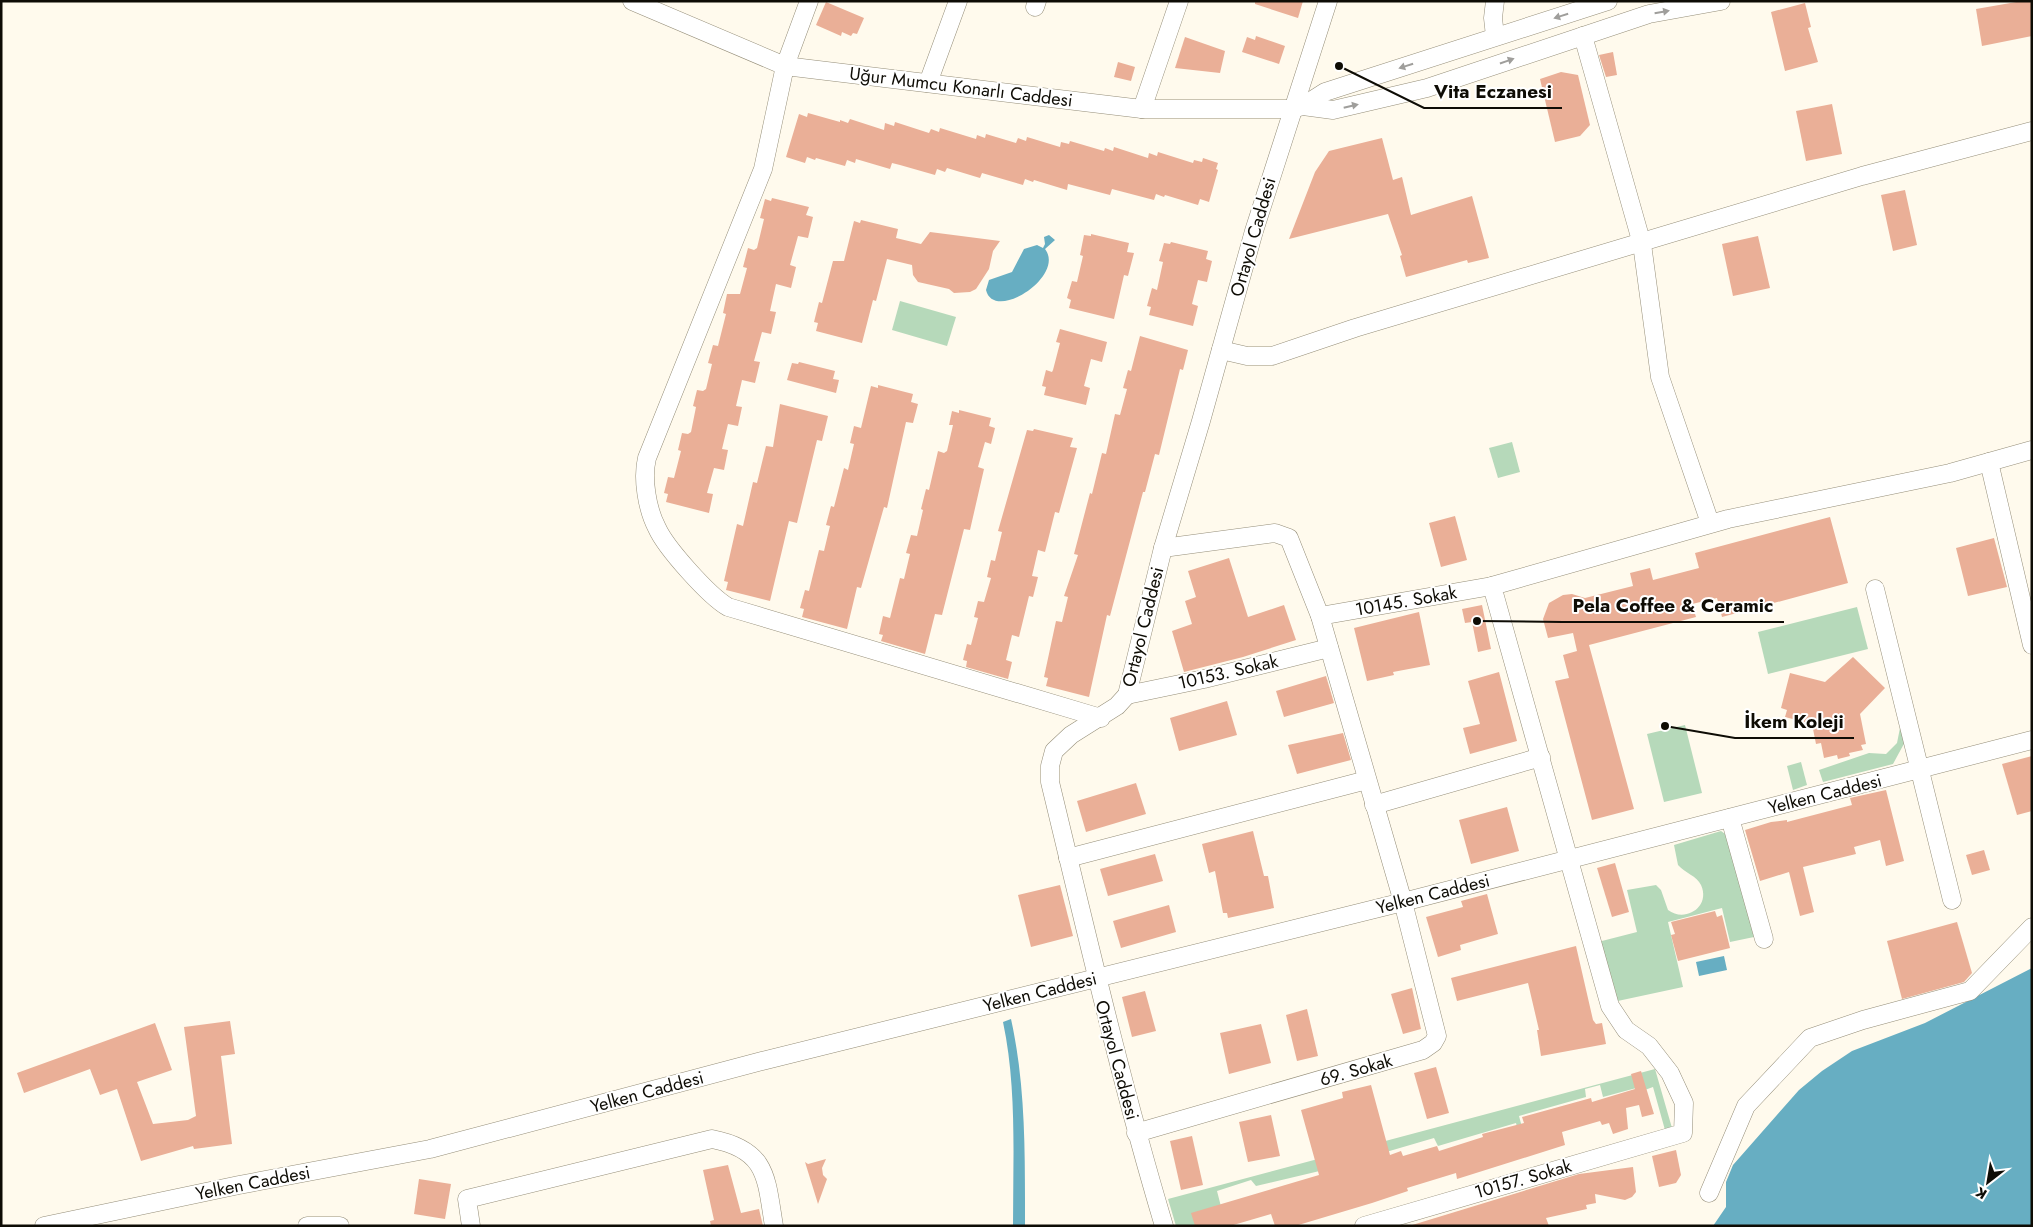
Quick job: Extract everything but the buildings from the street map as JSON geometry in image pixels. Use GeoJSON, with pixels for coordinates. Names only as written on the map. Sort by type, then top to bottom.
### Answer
{"type":"FeatureCollection","features":[{"type":"Feature","properties":{"kind":"street","name":"Uğur Mumcu Konarlı Caddesi"},"geometry":{"type":"LineString","coordinates":[[632,1],[653,5],[785,66],[1142,109],[1297,107],[1333,110],[1426,88],[1649,14],[1721,1]]}},
{"type":"Feature","properties":{"kind":"street"},"geometry":{"type":"LineString","coordinates":[[809,1],[785,66],[763,169],[647,458],[644,483],[656,528],[710,595],[728,608],[1101,718]]}},
{"type":"Feature","properties":{"kind":"street"},"geometry":{"type":"LineString","coordinates":[[928,83],[958,1]]}},
{"type":"Feature","properties":{"kind":"street"},"geometry":{"type":"LineString","coordinates":[[1142,109],[1179,1]]}},
{"type":"Feature","properties":{"kind":"street","name":"Ortayol Caddesi"},"geometry":{"type":"LineString","coordinates":[[1164,1226],[1136,1133],[1096,978],[1050,782],[1050,766],[1054,751],[1071,735],[1101,718],[1117,706],[1127,694],[1163,548],[1254,231],[1297,107],[1328,1]]}},
{"type":"Feature","properties":{"kind":"street"},"geometry":{"type":"LineString","coordinates":[[1495,36],[1493,18],[1496,1]]}},
{"type":"Feature","properties":{"kind":"street"},"geometry":{"type":"LineString","coordinates":[[1297,107],[1325,92],[1608,1]]}},
{"type":"Feature","properties":{"kind":"street"},"geometry":{"type":"LineString","coordinates":[[1583,36],[1642,244],[1660,377],[1710,523]]}},
{"type":"Feature","properties":{"kind":"street"},"geometry":{"type":"LineString","coordinates":[[1221,350],[1247,356],[1272,356],[1355,328],[1642,244],[1862,176],[2032,131]]}},
{"type":"Feature","properties":{"kind":"street","name":"10145. Sokak"},"geometry":{"type":"LineString","coordinates":[[1320,616],[1492,586],[1710,523],[1950,473],[2032,450]]}},
{"type":"Feature","properties":{"kind":"street"},"geometry":{"type":"LineString","coordinates":[[1989,462],[2032,644]]}},
{"type":"Feature","properties":{"kind":"street","name":"69. Sokak"},"geometry":{"type":"LineString","coordinates":[[1136,1133],[1423,1050],[1437,1036],[1403,902],[1320,616],[1289,538],[1274,533],[1163,548]]}},
{"type":"Feature","properties":{"kind":"street"},"geometry":{"type":"LineString","coordinates":[[1492,586],[1570,858]]}},
{"type":"Feature","properties":{"kind":"street"},"geometry":{"type":"LineString","coordinates":[[1875,589],[1952,900]]}},
{"type":"Feature","properties":{"kind":"street","name":"10153. Sokak"},"geometry":{"type":"LineString","coordinates":[[1127,694],[1204,679],[1329,648]]}},
{"type":"Feature","properties":{"kind":"street","name":"Yelken Caddesi"},"geometry":{"type":"LineString","coordinates":[[44,1226],[230,1187],[430,1149],[762,1061],[1403,902],[2032,740]]}},
{"type":"Feature","properties":{"kind":"street"},"geometry":{"type":"LineString","coordinates":[[1374,804],[1541,757]]}},
{"type":"Feature","properties":{"kind":"street"},"geometry":{"type":"LineString","coordinates":[[1068,858],[1367,780]]}},
{"type":"Feature","properties":{"kind":"street"},"geometry":{"type":"LineString","coordinates":[[1730,818],[1764,939]]}},
{"type":"Feature","properties":{"kind":"street","name":"10157. Sokak"},"geometry":{"type":"LineString","coordinates":[[1364,1226],[1682,1133],[1684,1103],[1670,1073],[1649,1046],[1626,1030],[1610,1006],[1570,858]]}},
{"type":"Feature","properties":{"kind":"street"},"geometry":{"type":"LineString","coordinates":[[1709,1193],[1746,1106],[1810,1038],[1863,1020],[1970,991],[2032,927]]}},
{"type":"Feature","properties":{"kind":"street"},"geometry":{"type":"LineString","coordinates":[[471,1226],[467,1199],[712,1139],[735,1146],[760,1166],[766,1174],[774,1226]]}},
{"type":"Feature","properties":{"kind":"street"},"geometry":{"type":"LineString","coordinates":[[307,1226],[340,1226]]}},
{"type":"Feature","properties":{"kind":"green space"},"geometry":{"type":"Polygon","coordinates":[[[900,301],[956,317],[947,346],[892,330],[900,301]]]}},
{"type":"Feature","properties":{"kind":"green space"},"geometry":{"type":"Polygon","coordinates":[[[1512,442],[1520,472],[1498,478],[1489,448],[1512,442]]]}},
{"type":"Feature","properties":{"kind":"green space"},"geometry":{"type":"Polygon","coordinates":[[[1857,607],[1868,649],[1768,674],[1758,632],[1857,607]]]}},
{"type":"Feature","properties":{"kind":"green space"},"geometry":{"type":"Polygon","coordinates":[[[1685,725],[1702,793],[1664,802],[1647,734],[1685,725]]]}},
{"type":"Feature","properties":{"kind":"green space"},"geometry":{"type":"Polygon","coordinates":[[[1902,727],[1906,740],[1893,764],[1823,782],[1819,770],[1869,753],[1886,754],[1897,743],[1900,728],[1902,727]]]}},
{"type":"Feature","properties":{"kind":"green space"},"geometry":{"type":"Polygon","coordinates":[[[1801,762],[1807,785],[1793,790],[1787,766],[1801,762]]]}},
{"type":"Feature","properties":{"kind":"green space"},"geometry":{"type":"Polygon","coordinates":[[[1721,831],[1728,836],[1754,937],[1730,942],[1722,908],[1668,922],[1683,987],[1613,1002],[1598,942],[1637,932],[1627,890],[1656,885],[1661,890],[1668,910],[1682,915],[1695,911],[1702,900],[1701,885],[1697,879],[1678,865],[1674,845],[1721,831]]]}},
{"type":"Feature","properties":{"kind":"green space"},"geometry":{"type":"Polygon","coordinates":[[[1655,1069],[1672,1128],[1665,1130],[1653,1087],[1642,1091],[1640,1087],[1603,1097],[1600,1085],[1585,1089],[1586,1097],[1519,1116],[1529,1154],[1524,1156],[1516,1123],[1438,1146],[1434,1138],[1328,1169],[1256,1186],[1251,1180],[1217,1191],[1226,1226],[1176,1226],[1168,1199],[1655,1069]]]}},
{"type":"Feature","properties":{"kind":"water"},"geometry":{"type":"Polygon","coordinates":[[[1049,235],[1055,240],[1045,249],[1049,260],[1046,271],[1038,283],[1014,299],[1002,301],[992,299],[986,290],[989,280],[1012,272],[1024,249],[1037,245],[1043,248],[1045,244],[1044,237],[1049,235]]]}},
{"type":"Feature","properties":{"kind":"water"},"geometry":{"type":"Polygon","coordinates":[[[1724,956],[1727,970],[1699,976],[1696,962],[1724,956]]]}},
{"type":"Feature","properties":{"kind":"water"},"geometry":{"type":"Polygon","coordinates":[[[2032,968],[2032,1226],[1713,1226],[1726,1207],[1726,1182],[1733,1165],[1799,1090],[1822,1071],[1852,1051],[1925,1023],[2032,968]]]}},
{"type":"Feature","properties":{"kind":"water"},"geometry":{"type":"Polygon","coordinates":[[[1011,1019],[1020,1070],[1022,1096],[1025,1148],[1025,1226],[1013,1226],[1014,1149],[1012,1098],[1003,1022],[1011,1019]]]}},
{"type":"Feature","properties":{"kind":"place","name":"Vita Eczanesi"},"geometry":{"type":"Point","coordinates":[1339,66]}},
{"type":"Feature","properties":{"kind":"place","name":"Pela Coffee & Ceramic"},"geometry":{"type":"Point","coordinates":[1477,621]}},
{"type":"Feature","properties":{"kind":"place","name":"İkem Koleji"},"geometry":{"type":"Point","coordinates":[1665,726]}}]}
